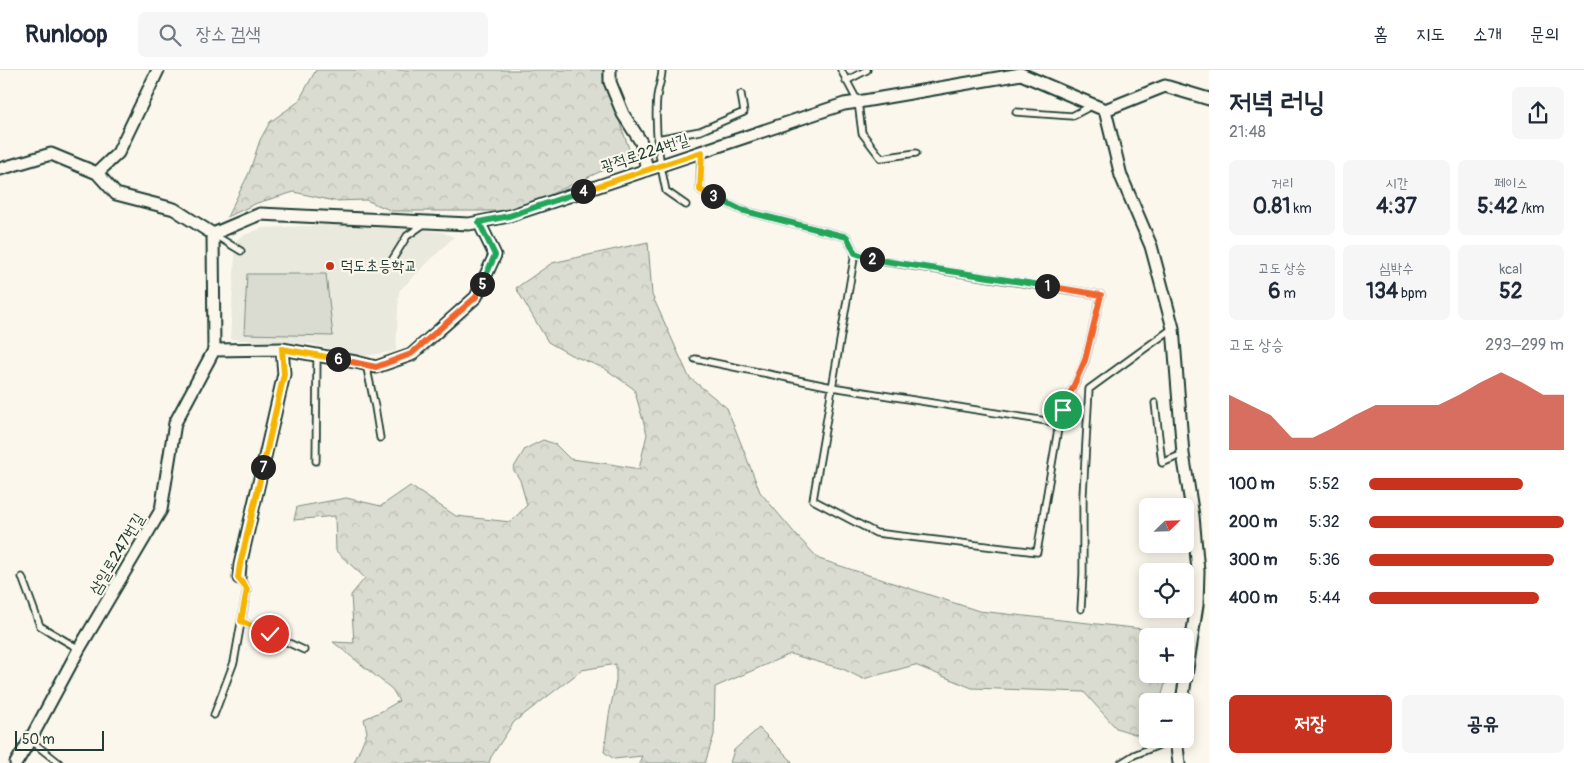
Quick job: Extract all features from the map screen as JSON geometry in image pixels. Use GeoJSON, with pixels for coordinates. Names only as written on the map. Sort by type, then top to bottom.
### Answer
{"type":"FeatureCollection","features":[{"type":"Feature","properties":{"kind":"street"},"geometry":{"type":"LineString","coordinates":[[97,173],[118,153],[158,70]]}},
{"type":"Feature","properties":{"kind":"street"},"geometry":{"type":"LineString","coordinates":[[610,70],[610,82],[622,114],[641,142],[647,170]]}},
{"type":"Feature","properties":{"kind":"street","name":"광적로224번길"},"geometry":{"type":"LineString","coordinates":[[213,234],[260,214],[469,224],[509,216],[844,104],[1021,74],[1105,110]]}},
{"type":"Feature","properties":{"kind":"street"},"geometry":{"type":"LineString","coordinates":[[1183,693],[1197,605],[1198,571],[1193,516],[1183,454],[1173,328],[1151,246],[1121,176],[1105,110],[1165,86],[1209,99]]}},
{"type":"Feature","properties":{"kind":"street"},"geometry":{"type":"LineString","coordinates":[[0,169],[51,154],[97,173],[116,194],[174,209],[213,234]]}},
{"type":"Feature","properties":{"kind":"street"},"geometry":{"type":"LineString","coordinates":[[214,350],[282,349],[376,367],[411,354],[476,297],[495,255],[479,222]]}},
{"type":"Feature","properties":{"kind":"street","name":"삼일로247번길"},"geometry":{"type":"LineString","coordinates":[[16,763],[79,649],[161,510],[175,423],[214,350],[213,234]]}},
{"type":"Feature","properties":{"kind":"street"},"geometry":{"type":"LineString","coordinates":[[238,578],[284,374],[282,349]]}},
{"type":"Feature","properties":{"kind":"street"},"geometry":{"type":"LineString","coordinates":[[1176,748],[1179,763]]}},
{"type":"Feature","properties":{"kind":"lane"},"geometry":{"type":"LineString","coordinates":[[662,70],[657,96],[657,139],[660,165],[666,191],[686,206]]}},
{"type":"Feature","properties":{"kind":"lane"},"geometry":{"type":"LineString","coordinates":[[841,70],[858,102],[862,134],[881,158],[916,153]]}},
{"type":"Feature","properties":{"kind":"lane"},"geometry":{"type":"LineString","coordinates":[[846,81],[867,70]]}},
{"type":"Feature","properties":{"kind":"lane"},"geometry":{"type":"LineString","coordinates":[[657,139],[700,131],[744,112],[741,94]]}},
{"type":"Feature","properties":{"kind":"lane"},"geometry":{"type":"LineString","coordinates":[[1016,112],[1072,116],[1093,104]]}},
{"type":"Feature","properties":{"kind":"lane"},"geometry":{"type":"LineString","coordinates":[[702,152],[700,190],[741,210],[847,237],[855,253],[813,500],[876,533],[1037,552],[1058,423],[1085,360],[1101,295],[875,260],[855,253]]}},
{"type":"Feature","properties":{"kind":"lane"},"geometry":{"type":"LineString","coordinates":[[389,265],[407,236],[427,222]]}},
{"type":"Feature","properties":{"kind":"lane"},"geometry":{"type":"LineString","coordinates":[[213,234],[241,252]]}},
{"type":"Feature","properties":{"kind":"lane"},"geometry":{"type":"LineString","coordinates":[[1080,609],[1083,574],[1083,495],[1089,389],[1173,328]]}},
{"type":"Feature","properties":{"kind":"lane"},"geometry":{"type":"LineString","coordinates":[[316,461],[317,355]]}},
{"type":"Feature","properties":{"kind":"lane"},"geometry":{"type":"LineString","coordinates":[[695,359],[832,387],[1058,423]]}},
{"type":"Feature","properties":{"kind":"lane"},"geometry":{"type":"LineString","coordinates":[[366,364],[380,438]]}},
{"type":"Feature","properties":{"kind":"lane"},"geometry":{"type":"LineString","coordinates":[[1155,403],[1162,463],[1183,454]]}},
{"type":"Feature","properties":{"kind":"lane"},"geometry":{"type":"LineString","coordinates":[[22,577],[40,626],[79,649]]}},
{"type":"Feature","properties":{"kind":"lane"},"geometry":{"type":"LineString","coordinates":[[214,715],[234,662],[247,589],[238,578]]}},
{"type":"Feature","properties":{"kind":"lane"},"geometry":{"type":"LineString","coordinates":[[241,621],[304,650]]}},
{"type":"Feature","properties":{"kind":"lane"},"geometry":{"type":"LineString","coordinates":[[30,740],[59,763]]}},
{"type":"Feature","properties":{"kind":"lane"},"geometry":{"type":"LineString","coordinates":[[1121,763],[1134,755],[1152,748]]}},
{"type":"Feature","properties":{"kind":"shaded area","name":"덕도초등학교"},"geometry":{"type":"Polygon","coordinates":[[[348,224],[442,232],[454,237],[399,291],[396,351],[365,356],[311,344],[230,339],[236,241],[240,237],[262,228],[348,224]]]}},
{"type":"Feature","properties":{"kind":"green space"},"geometry":{"type":"Polygon","coordinates":[[[316,70],[603,70],[603,75],[632,157],[534,202],[507,211],[392,211],[366,200],[334,201],[294,192],[257,203],[227,217],[249,173],[260,140],[270,122],[298,102],[316,70]]]}},
{"type":"Feature","properties":{"kind":"green space"},"geometry":{"type":"Polygon","coordinates":[[[648,242],[652,295],[689,377],[727,408],[760,492],[819,559],[979,611],[1139,629],[1139,683],[1165,683],[1162,693],[1139,693],[1139,735],[1116,728],[1084,692],[972,688],[915,665],[863,679],[843,669],[790,654],[715,687],[714,735],[705,763],[639,763],[642,756],[614,759],[604,752],[616,681],[616,664],[582,670],[514,722],[489,763],[354,763],[367,732],[364,719],[399,701],[392,689],[333,642],[354,643],[351,595],[365,578],[336,551],[335,516],[294,520],[297,507],[346,498],[381,506],[410,486],[456,516],[511,522],[527,505],[520,480],[513,469],[525,449],[543,440],[555,444],[570,459],[639,469],[647,434],[634,389],[604,368],[571,355],[548,342],[516,288],[552,263],[648,242]]]}},
{"type":"Feature","properties":{"kind":"green space"},"geometry":{"type":"Polygon","coordinates":[[[247,274],[326,274],[333,336],[244,334],[247,274]]]}},
{"type":"Feature","properties":{"kind":"green space"},"geometry":{"type":"Polygon","coordinates":[[[759,728],[792,763],[730,763],[734,750],[759,728]]]}},
{"type":"Feature","properties":{"kind":"place","name":"덕도초등학교"},"geometry":{"type":"Point","coordinates":[330,266]}},
{"type":"Feature","properties":{"kind":"route"},"geometry":{"type":"LineString","coordinates":[[270,634],[241,621],[247,589],[238,578],[284,374],[282,349],[376,367],[411,354],[476,297],[495,255],[479,222],[509,216],[702,152],[700,190],[741,210],[847,237],[855,253],[875,260],[1101,295],[1085,360],[1063,410]]}}]}
